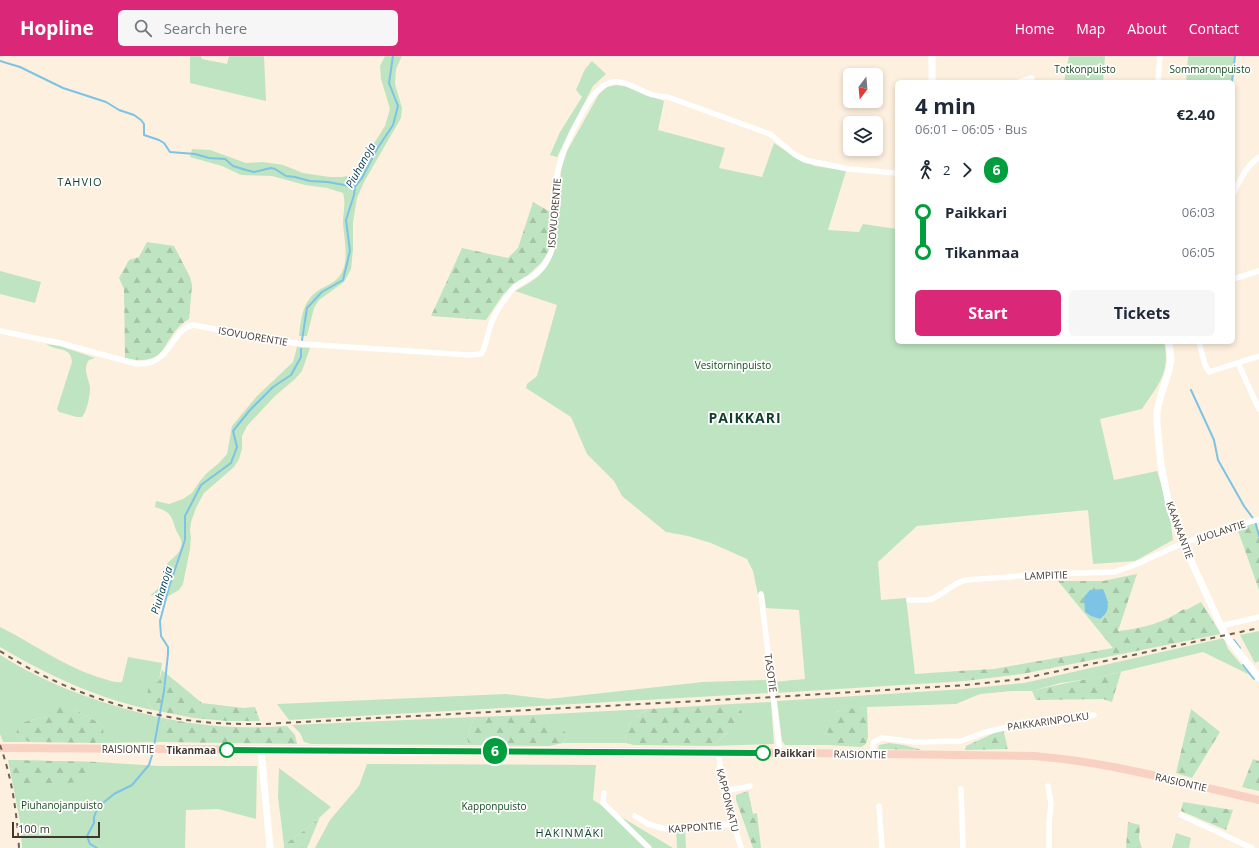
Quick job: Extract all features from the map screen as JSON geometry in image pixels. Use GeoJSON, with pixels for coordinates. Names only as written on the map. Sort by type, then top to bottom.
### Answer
{"type":"FeatureCollection","features":[{"type":"Feature","properties":{"kind":"main road","name":"RAISIONTIE"},"geometry":{"type":"LineString","coordinates":[[0,748],[719,752],[1034,756],[1070,759],[1112,766],[1259,800]]}},
{"type":"Feature","properties":{"kind":"street"},"geometry":{"type":"LineString","coordinates":[[932,56],[932,80]]}},
{"type":"Feature","properties":{"kind":"street"},"geometry":{"type":"LineString","coordinates":[[1158,80],[1160,56]]}},
{"type":"Feature","properties":{"kind":"street"},"geometry":{"type":"LineString","coordinates":[[1025,80],[1032,78]]}},
{"type":"Feature","properties":{"kind":"street","name":"ISOVUORENTIE"},"geometry":{"type":"LineString","coordinates":[[0,331],[60,343],[137,364],[154,362],[162,356],[187,326],[193,325],[303,344],[469,355],[481,354],[487,340],[491,324],[505,299],[517,285],[540,270],[550,256],[552,249],[558,170],[570,134],[596,92],[604,84],[611,82],[618,81],[651,95],[668,97],[770,134],[794,154],[805,160],[849,169],[895,173]]}},
{"type":"Feature","properties":{"kind":"street"},"geometry":{"type":"LineString","coordinates":[[1235,190],[1247,169],[1253,161],[1259,157]]}},
{"type":"Feature","properties":{"kind":"street"},"geometry":{"type":"LineString","coordinates":[[1235,278],[1259,272]]}},
{"type":"Feature","properties":{"kind":"street","name":"KAANAANTIE"},"geometry":{"type":"LineString","coordinates":[[1169,344],[1171,359],[1169,370],[1157,411],[1162,470],[1170,510],[1183,543],[1225,635],[1259,678]]}},
{"type":"Feature","properties":{"kind":"street"},"geometry":{"type":"LineString","coordinates":[[1200,344],[1205,365],[1209,372],[1259,356]]}},
{"type":"Feature","properties":{"kind":"street"},"geometry":{"type":"LineString","coordinates":[[1238,363],[1259,409]]}},
{"type":"Feature","properties":{"kind":"street","name":"JUOLANTIE"},"geometry":{"type":"LineString","coordinates":[[1183,543],[1259,519]]}},
{"type":"Feature","properties":{"kind":"street","name":"LAMPITIE"},"geometry":{"type":"LineString","coordinates":[[909,600],[931,599],[958,582],[966,580],[1047,574],[1114,572],[1137,564],[1183,543]]}},
{"type":"Feature","properties":{"kind":"street","name":"TASOTIE"},"geometry":{"type":"LineString","coordinates":[[760,594],[780,753]]}},
{"type":"Feature","properties":{"kind":"street"},"geometry":{"type":"LineString","coordinates":[[1221,626],[1259,617]]}},
{"type":"Feature","properties":{"kind":"street","name":"PAIKKARINPOLKU"},"geometry":{"type":"LineString","coordinates":[[871,754],[874,742],[882,738],[916,742],[961,742],[986,732],[1022,724],[1062,721],[1094,715]]}},
{"type":"Feature","properties":{"kind":"street"},"geometry":{"type":"LineString","coordinates":[[260,750],[270,848]]}},
{"type":"Feature","properties":{"kind":"street","name":"KAPPONKATU"},"geometry":{"type":"LineString","coordinates":[[719,752],[719,769],[724,791],[741,848]]}},
{"type":"Feature","properties":{"kind":"street"},"geometry":{"type":"LineString","coordinates":[[724,791],[750,786]]}},
{"type":"Feature","properties":{"kind":"street"},"geometry":{"type":"LineString","coordinates":[[1048,786],[1052,804],[1049,822],[1049,848]]}},
{"type":"Feature","properties":{"kind":"street"},"geometry":{"type":"LineString","coordinates":[[961,789],[963,848]]}},
{"type":"Feature","properties":{"kind":"street"},"geometry":{"type":"LineString","coordinates":[[604,793],[603,803],[649,848]]}},
{"type":"Feature","properties":{"kind":"street"},"geometry":{"type":"LineString","coordinates":[[879,806],[882,848]]}},
{"type":"Feature","properties":{"kind":"street"},"geometry":{"type":"LineString","coordinates":[[1181,815],[1252,848]]}},
{"type":"Feature","properties":{"kind":"street","name":"KAPPONTIE"},"geometry":{"type":"LineString","coordinates":[[635,816],[648,824],[664,829],[733,824]]}},
{"type":"Feature","properties":{"kind":"green space"},"geometry":{"type":"Polygon","coordinates":[[[190,56],[201,56],[202,59],[227,64],[229,56],[264,56],[266,101],[190,83],[190,56]]]}},
{"type":"Feature","properties":{"kind":"green space"},"geometry":{"type":"Polygon","coordinates":[[[385,56],[402,56],[396,69],[395,84],[402,108],[401,118],[364,182],[357,198],[353,222],[351,269],[344,282],[319,300],[314,308],[307,336],[299,336],[303,313],[307,302],[315,293],[338,278],[344,266],[346,252],[343,223],[343,193],[272,176],[241,175],[222,166],[190,157],[192,149],[210,150],[246,163],[263,162],[283,165],[303,173],[330,177],[352,175],[359,167],[385,126],[390,109],[381,79],[380,66],[385,56]]]}},
{"type":"Feature","properties":{"kind":"green space","name":"Totkonpuisto"},"geometry":{"type":"Polygon","coordinates":[[[1069,56],[1105,56],[1103,80],[1064,80],[1069,56]]]}},
{"type":"Feature","properties":{"kind":"green space","name":"Sommaronpuisto"},"geometry":{"type":"Polygon","coordinates":[[[1188,56],[1235,56],[1232,80],[1186,80],[1188,56]]]}},
{"type":"Feature","properties":{"kind":"green space"},"geometry":{"type":"Polygon","coordinates":[[[592,61],[606,74],[593,86],[557,157],[550,155],[560,132],[582,97],[576,90],[585,69],[592,61]]]}},
{"type":"Feature","properties":{"kind":"green space","name":"Vesitorninpuisto"},"geometry":{"type":"Polygon","coordinates":[[[616,85],[624,86],[664,101],[658,130],[725,148],[719,168],[762,177],[774,143],[799,160],[815,166],[846,171],[828,230],[859,232],[863,224],[895,229],[895,344],[1164,344],[1166,362],[1162,378],[1142,409],[1100,419],[1114,480],[1157,471],[1169,510],[1173,540],[1135,561],[1093,564],[1088,510],[917,526],[878,562],[881,600],[906,598],[915,674],[958,671],[965,681],[776,693],[773,682],[805,679],[799,610],[766,608],[764,594],[758,595],[753,571],[747,559],[711,543],[688,536],[666,532],[622,496],[614,481],[587,454],[571,417],[526,388],[527,384],[537,376],[557,305],[515,291],[537,278],[550,261],[556,244],[561,170],[567,151],[599,94],[607,87],[616,85]]]}},
{"type":"Feature","properties":{"kind":"green space"},"geometry":{"type":"Polygon","coordinates":[[[533,202],[552,213],[549,251],[541,263],[528,275],[512,285],[502,296],[486,320],[431,316],[462,248],[508,258],[518,248],[533,202]]]}},
{"type":"Feature","properties":{"kind":"green space"},"geometry":{"type":"Polygon","coordinates":[[[147,242],[174,246],[190,277],[192,285],[189,319],[173,334],[158,355],[151,359],[140,360],[125,358],[124,289],[119,278],[129,260],[139,257],[147,242]]]}},
{"type":"Feature","properties":{"kind":"green space"},"geometry":{"type":"Polygon","coordinates":[[[0,271],[41,282],[35,303],[0,294],[0,271]]]}},
{"type":"Feature","properties":{"kind":"green space"},"geometry":{"type":"Polygon","coordinates":[[[46,344],[60,346],[95,358],[89,360],[86,367],[90,391],[87,407],[82,417],[59,412],[57,409],[72,362],[71,357],[66,351],[46,344]]]}},
{"type":"Feature","properties":{"kind":"green space"},"geometry":{"type":"Polygon","coordinates":[[[297,347],[310,348],[302,371],[275,396],[247,426],[242,436],[242,449],[239,459],[234,467],[204,493],[196,508],[191,522],[190,549],[183,584],[179,590],[165,598],[150,595],[159,586],[166,566],[178,553],[181,547],[181,540],[170,515],[155,507],[156,501],[169,504],[183,499],[192,493],[207,473],[227,454],[232,426],[257,396],[293,362],[297,347]]]}},
{"type":"Feature","properties":{"kind":"green space"},"geometry":{"type":"Polygon","coordinates":[[[1255,522],[1259,531],[1259,590],[1237,528],[1255,522]]]}},
{"type":"Feature","properties":{"kind":"green space"},"geometry":{"type":"Polygon","coordinates":[[[1137,574],[1118,631],[1136,629],[1153,624],[1169,618],[1184,609],[1186,610],[1201,602],[1221,634],[1022,674],[965,681],[958,671],[994,669],[1113,648],[1058,581],[1103,581],[1137,574]]]}},
{"type":"Feature","properties":{"kind":"green space"},"geometry":{"type":"Polygon","coordinates":[[[0,627],[75,668],[114,682],[122,682],[128,657],[162,663],[159,681],[147,702],[153,710],[133,706],[94,693],[54,676],[17,657],[0,647],[0,627]]]}},
{"type":"Feature","properties":{"kind":"green space"},"geometry":{"type":"Polygon","coordinates":[[[1259,631],[1259,661],[1255,663],[1240,635],[1259,631]]]}},
{"type":"Feature","properties":{"kind":"green space"},"geometry":{"type":"Polygon","coordinates":[[[1224,638],[1228,649],[1250,675],[1203,652],[1095,678],[1060,683],[1032,691],[1011,691],[980,694],[956,704],[867,707],[837,711],[828,721],[828,745],[785,745],[782,741],[777,701],[964,689],[1024,683],[1224,638]]]}},
{"type":"Feature","properties":{"kind":"green space"},"geometry":{"type":"Polygon","coordinates":[[[0,655],[39,677],[102,702],[168,719],[163,727],[163,742],[95,743],[103,735],[102,724],[82,714],[75,708],[48,717],[31,720],[16,734],[29,742],[3,742],[0,734],[0,655]]]}},
{"type":"Feature","properties":{"kind":"green space"},"geometry":{"type":"Polygon","coordinates":[[[162,670],[202,703],[243,708],[255,707],[260,721],[227,721],[194,718],[153,710],[147,702],[148,689],[159,681],[162,670]]]}},
{"type":"Feature","properties":{"kind":"green space"},"geometry":{"type":"Polygon","coordinates":[[[1121,672],[1112,702],[1103,699],[1036,700],[1032,691],[1054,686],[1121,672]]]}},
{"type":"Feature","properties":{"kind":"green space"},"geometry":{"type":"Polygon","coordinates":[[[767,680],[770,693],[289,720],[277,704],[506,694],[548,699],[703,682],[767,680]]]}},
{"type":"Feature","properties":{"kind":"green space"},"geometry":{"type":"Polygon","coordinates":[[[771,702],[774,744],[713,746],[726,734],[742,711],[732,704],[771,702]]]}},
{"type":"Feature","properties":{"kind":"green space"},"geometry":{"type":"Polygon","coordinates":[[[732,704],[742,711],[741,719],[713,746],[634,745],[625,743],[626,731],[633,719],[648,709],[732,704]]]}},
{"type":"Feature","properties":{"kind":"green space"},"geometry":{"type":"Polygon","coordinates":[[[61,706],[75,708],[82,714],[102,724],[104,735],[95,743],[29,742],[16,734],[19,724],[48,717],[61,706]]]}},
{"type":"Feature","properties":{"kind":"green space"},"geometry":{"type":"Polygon","coordinates":[[[867,707],[868,737],[866,744],[861,747],[828,745],[828,722],[833,714],[838,711],[867,707]]]}},
{"type":"Feature","properties":{"kind":"green space"},"geometry":{"type":"Polygon","coordinates":[[[648,709],[634,719],[628,727],[625,743],[563,743],[568,735],[531,715],[648,709]]]}},
{"type":"Feature","properties":{"kind":"green space"},"geometry":{"type":"Polygon","coordinates":[[[1191,709],[1220,732],[1192,778],[1176,773],[1191,709]]]}},
{"type":"Feature","properties":{"kind":"green space"},"geometry":{"type":"Polygon","coordinates":[[[531,715],[556,724],[568,735],[563,743],[549,746],[469,745],[467,738],[474,717],[531,715]]]}},
{"type":"Feature","properties":{"kind":"green space"},"geometry":{"type":"Polygon","coordinates":[[[474,717],[467,738],[469,745],[311,744],[304,742],[300,733],[292,725],[474,717]]]}},
{"type":"Feature","properties":{"kind":"green space"},"geometry":{"type":"Polygon","coordinates":[[[168,719],[227,727],[287,726],[295,735],[297,744],[163,742],[163,727],[168,719]]]}},
{"type":"Feature","properties":{"kind":"green space"},"geometry":{"type":"Polygon","coordinates":[[[1003,729],[1008,749],[965,750],[966,746],[1003,729]]]}},
{"type":"Feature","properties":{"kind":"green space"},"geometry":{"type":"Polygon","coordinates":[[[889,743],[922,750],[878,749],[879,745],[889,743]]]}},
{"type":"Feature","properties":{"kind":"green space"},"geometry":{"type":"Polygon","coordinates":[[[1253,759],[1259,761],[1259,791],[1242,787],[1253,759]]]}},
{"type":"Feature","properties":{"kind":"green space","name":"Piuhanojanpuisto"},"geometry":{"type":"Polygon","coordinates":[[[8,760],[97,762],[159,766],[257,766],[256,819],[218,809],[186,810],[185,848],[22,848],[20,821],[8,760]]]}},
{"type":"Feature","properties":{"kind":"green space"},"geometry":{"type":"Polygon","coordinates":[[[10,760],[97,762],[92,775],[85,781],[27,788],[14,779],[10,760]]]}},
{"type":"Feature","properties":{"kind":"green space","name":"Kapponpuisto"},"geometry":{"type":"Polygon","coordinates":[[[367,764],[596,765],[593,800],[673,848],[315,848],[330,820],[359,786],[367,764]]]}},
{"type":"Feature","properties":{"kind":"green space"},"geometry":{"type":"Polygon","coordinates":[[[279,768],[331,807],[309,827],[284,845],[278,797],[279,768]]]}},
{"type":"Feature","properties":{"kind":"green space"},"geometry":{"type":"Polygon","coordinates":[[[748,791],[753,814],[757,813],[761,848],[753,848],[736,800],[736,795],[748,791]]]}},
{"type":"Feature","properties":{"kind":"green space"},"geometry":{"type":"Polygon","coordinates":[[[1183,802],[1233,810],[1226,830],[1181,811],[1183,802]]]}},
{"type":"Feature","properties":{"kind":"green space"},"geometry":{"type":"Polygon","coordinates":[[[320,817],[307,848],[284,848],[284,845],[320,817]]]}},
{"type":"Feature","properties":{"kind":"green space"},"geometry":{"type":"Polygon","coordinates":[[[1128,822],[1140,825],[1139,839],[1142,848],[1126,848],[1128,822]]]}},
{"type":"Feature","properties":{"kind":"green space"},"geometry":{"type":"Polygon","coordinates":[[[676,828],[685,828],[686,848],[677,848],[676,828]]]}},
{"type":"Feature","properties":{"kind":"green space"},"geometry":{"type":"Polygon","coordinates":[[[1176,833],[1191,838],[1189,848],[1172,848],[1176,833]]]}},
{"type":"Feature","properties":{"kind":"water"},"geometry":{"type":"Polygon","coordinates":[[[1103,589],[1108,609],[1104,616],[1100,619],[1085,612],[1084,597],[1090,590],[1103,589]]]}},
{"type":"Feature","properties":{"kind":"waterway","name":"Piuhanoja"},"geometry":{"type":"LineString","coordinates":[[302,340],[307,308],[322,292],[343,280],[350,251],[346,220],[355,187],[362,178],[377,149],[393,125],[398,106],[389,83],[393,56]]}},
{"type":"Feature","properties":{"kind":"waterway"},"geometry":{"type":"LineString","coordinates":[[1232,80],[1235,56]]}},
{"type":"Feature","properties":{"kind":"waterway"},"geometry":{"type":"LineString","coordinates":[[0,61],[20,67],[63,88],[106,102],[119,110],[134,115],[144,124],[144,135],[164,143],[170,152],[225,159],[233,166],[254,172],[271,168],[286,176],[355,187]]}},
{"type":"Feature","properties":{"kind":"waterway","name":"Piuhanoja"},"geometry":{"type":"LineString","coordinates":[[154,746],[164,691],[168,654],[168,647],[161,636],[160,621],[169,587],[185,540],[185,516],[201,485],[231,463],[237,447],[233,431],[250,410],[273,387],[291,375],[301,357],[301,349]]}},
{"type":"Feature","properties":{"kind":"waterway"},"geometry":{"type":"LineString","coordinates":[[1191,390],[1214,440],[1218,460],[1244,506],[1255,521],[1259,536]]}},
{"type":"Feature","properties":{"kind":"waterway"},"geometry":{"type":"LineString","coordinates":[[1234,640],[1240,648]]}},
{"type":"Feature","properties":{"kind":"waterway"},"geometry":{"type":"LineString","coordinates":[[1243,665],[1254,679]]}},
{"type":"Feature","properties":{"kind":"waterway","name":"Piuhanoja"},"geometry":{"type":"LineString","coordinates":[[97,848],[90,844],[87,836],[94,823],[94,817],[98,807],[114,794],[132,785],[149,765],[153,752]]}},
{"type":"Feature","properties":{"kind":"railway"},"geometry":{"type":"LineString","coordinates":[[0,651],[22,664],[69,687],[118,705],[168,717],[194,721],[264,724],[774,697],[966,685],[1021,679],[1259,628]]}},
{"type":"Feature","properties":{"kind":"railway"},"geometry":{"type":"LineString","coordinates":[[0,745],[8,770],[13,796],[19,848]]}},
{"type":"Feature","properties":{"kind":"bus line","name":"6"},"geometry":{"type":"LineString","coordinates":[[227,750],[763,753]]}},
{"type":"Feature","properties":{"kind":"place","name":"Tikanmaa"},"geometry":{"type":"Point","coordinates":[227,750]}},
{"type":"Feature","properties":{"kind":"place","name":"Paikkari"},"geometry":{"type":"Point","coordinates":[763,753]}},
{"type":"Feature","properties":{"kind":"district","name":"TAHVIO"},"geometry":{"type":"Point","coordinates":[80,181]}},
{"type":"Feature","properties":{"kind":"district","name":"PAIKKARI"},"geometry":{"type":"Point","coordinates":[745,417]}},
{"type":"Feature","properties":{"kind":"district","name":"HAKINMÄKI"},"geometry":{"type":"Point","coordinates":[570,832]}}]}
